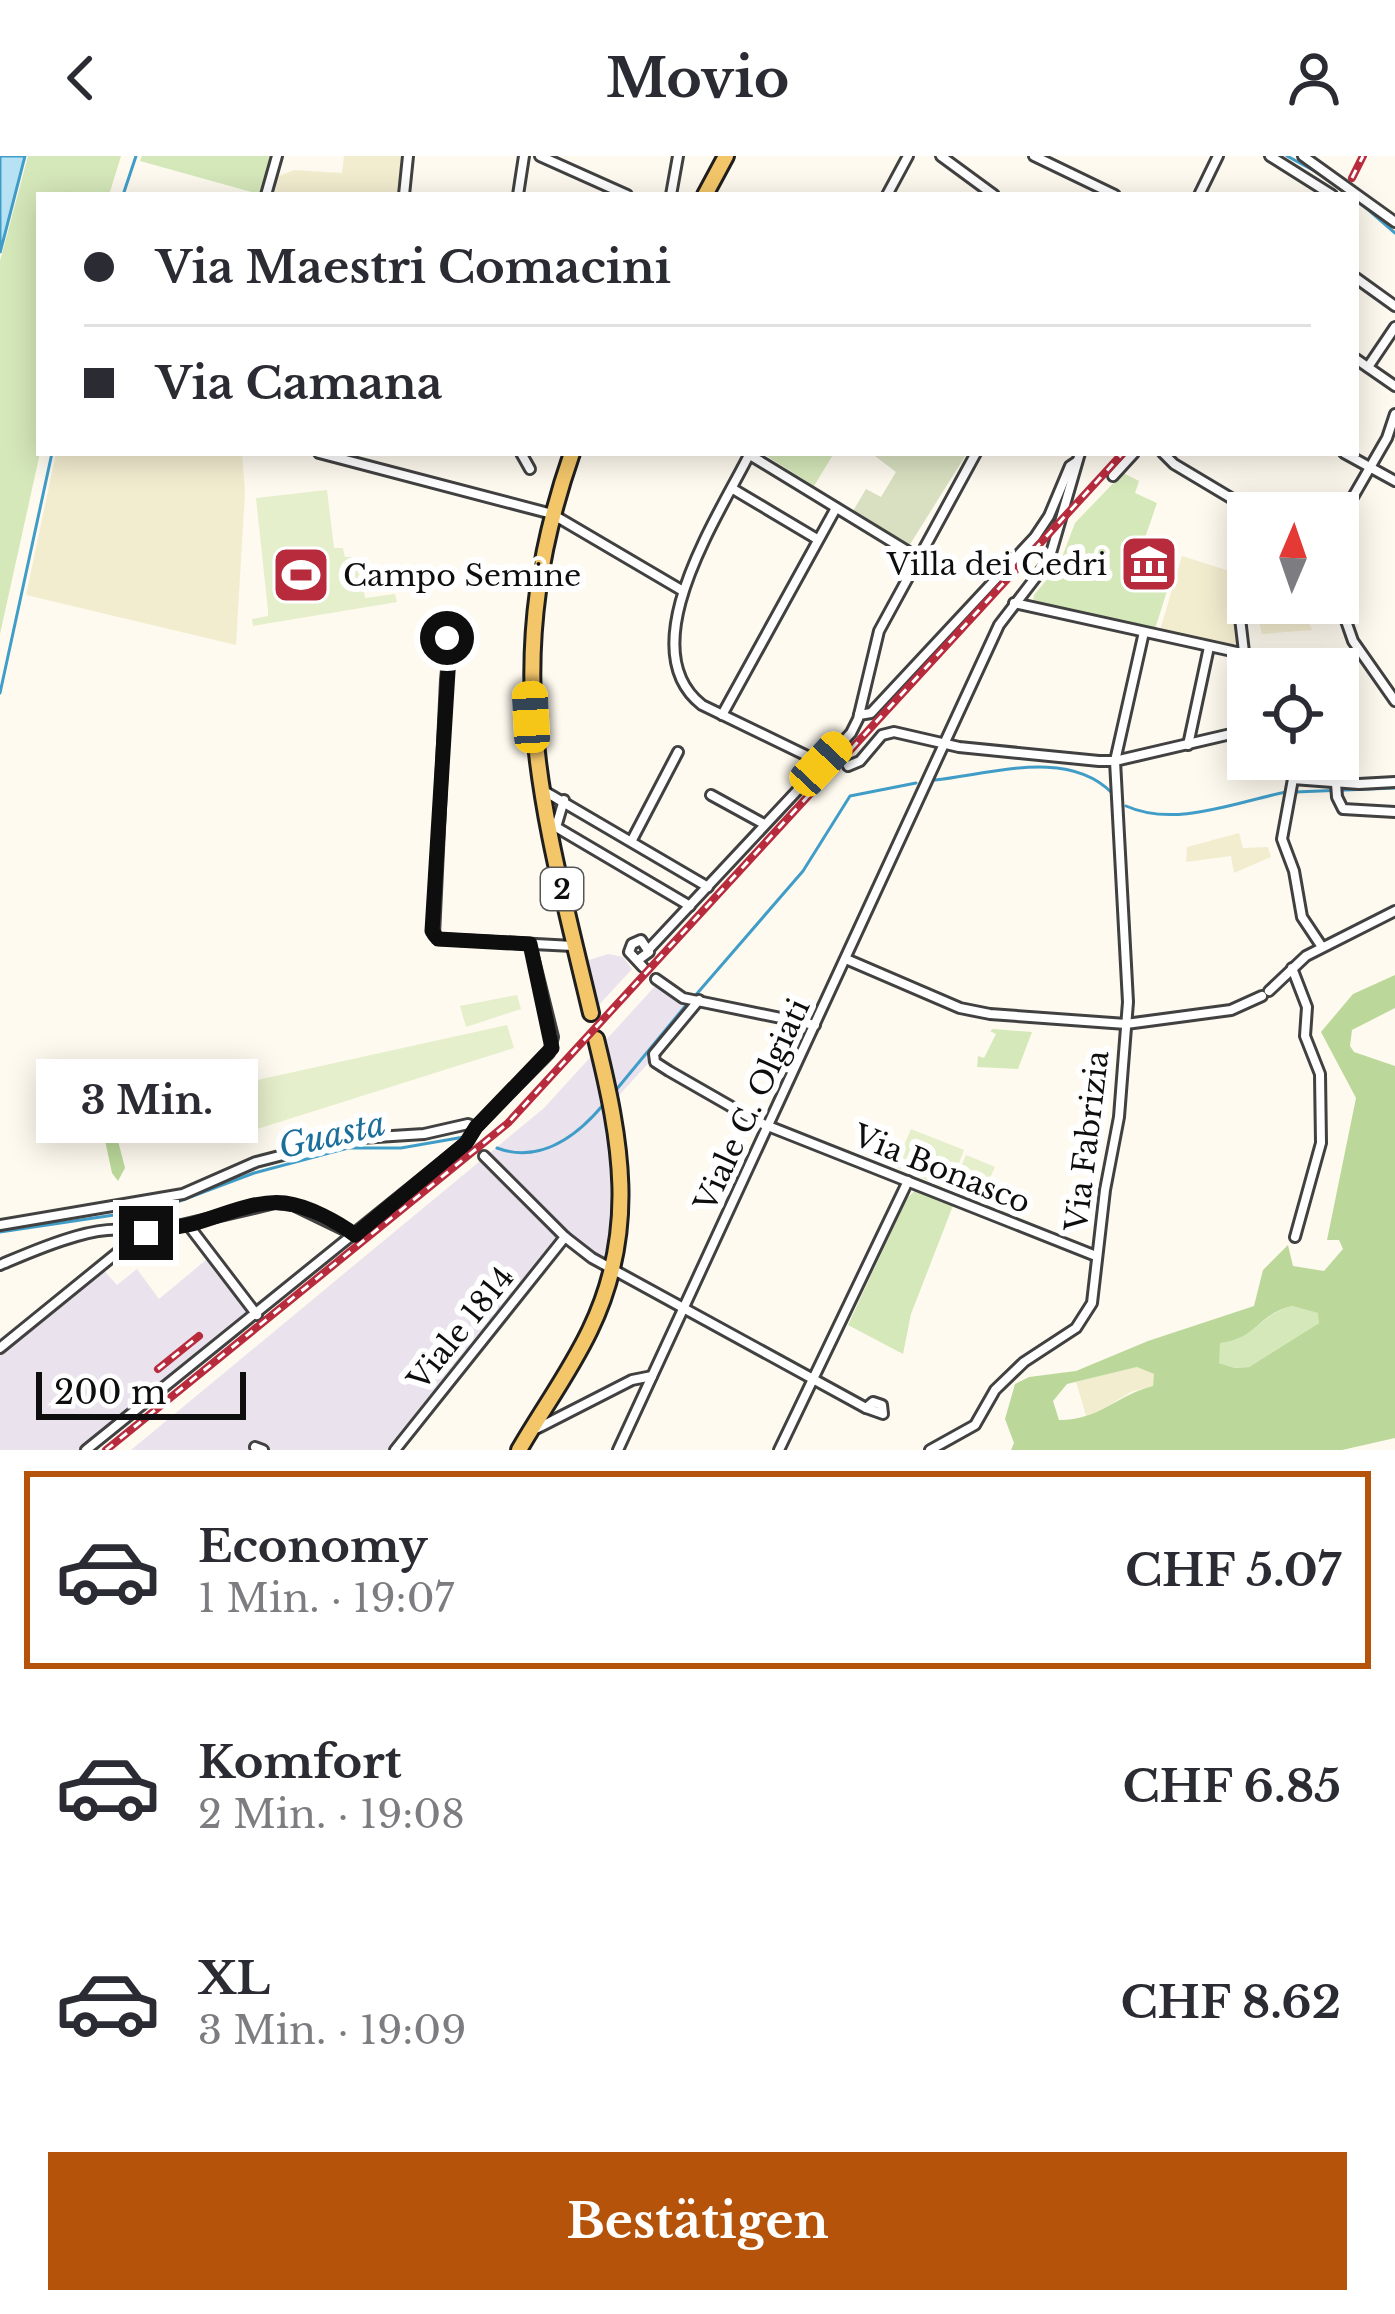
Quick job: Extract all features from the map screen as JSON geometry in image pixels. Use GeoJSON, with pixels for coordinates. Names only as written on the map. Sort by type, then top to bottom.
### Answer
{"type":"FeatureCollection","features":[{"type":"Feature","properties":{"kind":"main road"},"geometry":{"type":"LineString","coordinates":[[707,192],[725,156]]}},
{"type":"Feature","properties":{"kind":"main road","name":"2"},"geometry":{"type":"LineString","coordinates":[[571,456],[551,514],[531,633],[531,717],[539,790],[590,1013]]}},
{"type":"Feature","properties":{"kind":"main road"},"geometry":{"type":"LineString","coordinates":[[519,1450],[582,1346],[612,1270],[621,1212],[621,1161],[596,1039]]}},
{"type":"Feature","properties":{"kind":"street"},"geometry":{"type":"LineString","coordinates":[[267,192],[277,156]]}},
{"type":"Feature","properties":{"kind":"street"},"geometry":{"type":"LineString","coordinates":[[404,192],[408,156]]}},
{"type":"Feature","properties":{"kind":"street"},"geometry":{"type":"LineString","coordinates":[[518,192],[524,156]]}},
{"type":"Feature","properties":{"kind":"street"},"geometry":{"type":"LineString","coordinates":[[540,156],[620,192]]}},
{"type":"Feature","properties":{"kind":"street"},"geometry":{"type":"LineString","coordinates":[[889,192],[908,156]]}},
{"type":"Feature","properties":{"kind":"street"},"geometry":{"type":"LineString","coordinates":[[941,156],[990,192]]}},
{"type":"Feature","properties":{"kind":"street"},"geometry":{"type":"LineString","coordinates":[[1034,156],[1109,192]]}},
{"type":"Feature","properties":{"kind":"street"},"geometry":{"type":"LineString","coordinates":[[1200,192],[1218,156]]}},
{"type":"Feature","properties":{"kind":"street"},"geometry":{"type":"LineString","coordinates":[[1270,156],[1328,192]]}},
{"type":"Feature","properties":{"kind":"street"},"geometry":{"type":"LineString","coordinates":[[1303,156],[1355,192]]}},
{"type":"Feature","properties":{"kind":"street"},"geometry":{"type":"LineString","coordinates":[[672,192],[678,157]]}},
{"type":"Feature","properties":{"kind":"street"},"geometry":{"type":"LineString","coordinates":[[1359,195],[1395,223]]}},
{"type":"Feature","properties":{"kind":"street"},"geometry":{"type":"LineString","coordinates":[[1359,280],[1395,306]]}},
{"type":"Feature","properties":{"kind":"street"},"geometry":{"type":"LineString","coordinates":[[1368,368],[1395,327]]}},
{"type":"Feature","properties":{"kind":"street"},"geometry":{"type":"LineString","coordinates":[[1359,361],[1395,386]]}},
{"type":"Feature","properties":{"kind":"street"},"geometry":{"type":"LineString","coordinates":[[1356,492],[1395,414]]}},
{"type":"Feature","properties":{"kind":"street"},"geometry":{"type":"LineString","coordinates":[[330,456],[551,514],[683,592]]}},
{"type":"Feature","properties":{"kind":"street"},"geometry":{"type":"LineString","coordinates":[[523,456],[530,470]]}},
{"type":"Feature","properties":{"kind":"street"},"geometry":{"type":"LineString","coordinates":[[749,456],[683,592],[675,631],[679,672],[694,700],[824,765]]}},
{"type":"Feature","properties":{"kind":"street"},"geometry":{"type":"LineString","coordinates":[[753,456],[917,557]]}},
{"type":"Feature","properties":{"kind":"street"},"geometry":{"type":"LineString","coordinates":[[649,949],[644,941],[632,944],[630,955],[641,963],[851,733],[879,631],[974,456]]}},
{"type":"Feature","properties":{"kind":"street"},"geometry":{"type":"LineString","coordinates":[[1113,476],[1131,456]]}},
{"type":"Feature","properties":{"kind":"street"},"geometry":{"type":"LineString","coordinates":[[1166,456],[1227,496]]}},
{"type":"Feature","properties":{"kind":"street"},"geometry":{"type":"LineString","coordinates":[[1349,456],[1395,481]]}},
{"type":"Feature","properties":{"kind":"street"},"geometry":{"type":"LineString","coordinates":[[859,716],[872,712],[1034,537],[1079,457]]}},
{"type":"Feature","properties":{"kind":"street","name":"Viale C. Olgiati"},"geometry":{"type":"LineString","coordinates":[[618,1450],[999,625],[1055,547],[1079,457]]}},
{"type":"Feature","properties":{"kind":"street"},"geometry":{"type":"LineString","coordinates":[[733,489],[817,538]]}},
{"type":"Feature","properties":{"kind":"street"},"geometry":{"type":"LineString","coordinates":[[722,716],[836,508]]}},
{"type":"Feature","properties":{"kind":"street"},"geometry":{"type":"LineString","coordinates":[[1014,603],[1227,650]]}},
{"type":"Feature","properties":{"kind":"street"},"geometry":{"type":"LineString","coordinates":[[1347,624],[1353,641],[1395,700]]}},
{"type":"Feature","properties":{"kind":"street","name":"Via Fabrizia"},"geometry":{"type":"LineString","coordinates":[[930,1450],[975,1425],[994,1390],[1081,1323],[1092,1304],[1119,1117],[1126,1024],[1127,961],[1115,761],[1144,632]]}},
{"type":"Feature","properties":{"kind":"street"},"geometry":{"type":"LineString","coordinates":[[450,639],[432,931],[438,939],[575,946]]}},
{"type":"Feature","properties":{"kind":"street"},"geometry":{"type":"LineString","coordinates":[[1188,745],[1209,647]]}},
{"type":"Feature","properties":{"kind":"street"},"geometry":{"type":"LineString","coordinates":[[848,766],[859,762],[884,733],[901,732],[944,745],[1115,761],[1227,735]]}},
{"type":"Feature","properties":{"kind":"street"},"geometry":{"type":"LineString","coordinates":[[632,840],[678,752]]}},
{"type":"Feature","properties":{"kind":"street"},"geometry":{"type":"LineString","coordinates":[[1290,780],[1283,845],[1294,871],[1302,916],[1322,947]]}},
{"type":"Feature","properties":{"kind":"street"},"geometry":{"type":"LineString","coordinates":[[1292,787],[1395,782]]}},
{"type":"Feature","properties":{"kind":"street"},"geometry":{"type":"LineString","coordinates":[[1336,788],[1343,809],[1395,812]]}},
{"type":"Feature","properties":{"kind":"street"},"geometry":{"type":"LineString","coordinates":[[539,790],[564,800],[708,887]]}},
{"type":"Feature","properties":{"kind":"street"},"geometry":{"type":"LineString","coordinates":[[711,795],[764,824]]}},
{"type":"Feature","properties":{"kind":"street"},"geometry":{"type":"LineString","coordinates":[[564,800],[556,826],[690,906]]}},
{"type":"Feature","properties":{"kind":"street"},"geometry":{"type":"LineString","coordinates":[[846,959],[971,1011],[1126,1024],[1231,1010],[1266,994],[1322,947],[1395,911]]}},
{"type":"Feature","properties":{"kind":"street"},"geometry":{"type":"LineString","coordinates":[[86,1450],[469,1141],[476,1127],[549,1053],[553,1036],[530,944]]}},
{"type":"Feature","properties":{"kind":"street"},"geometry":{"type":"LineString","coordinates":[[1292,968],[1307,1007],[1305,1036],[1320,1074],[1321,1143],[1295,1237]]}},
{"type":"Feature","properties":{"kind":"street"},"geometry":{"type":"LineString","coordinates":[[656,980],[682,998],[815,1025]]}},
{"type":"Feature","properties":{"kind":"street","name":"Via Bonasco"},"geometry":{"type":"LineString","coordinates":[[697,1000],[653,1058],[708,1096],[769,1125],[1097,1256]]}},
{"type":"Feature","properties":{"kind":"street"},"geometry":{"type":"LineString","coordinates":[[0,1226],[183,1194],[256,1162],[321,1144],[424,1134],[468,1124],[476,1127]]}},
{"type":"Feature","properties":{"kind":"street"},"geometry":{"type":"LineString","coordinates":[[484,1156],[565,1237],[612,1270],[866,1408]]}},
{"type":"Feature","properties":{"kind":"street"},"geometry":{"type":"LineString","coordinates":[[778,1450],[908,1181]]}},
{"type":"Feature","properties":{"kind":"street"},"geometry":{"type":"LineString","coordinates":[[0,1347],[139,1235],[282,1203],[355,1235]]}},
{"type":"Feature","properties":{"kind":"street"},"geometry":{"type":"LineString","coordinates":[[189,1226],[257,1315]]}},
{"type":"Feature","properties":{"kind":"street"},"geometry":{"type":"LineString","coordinates":[[0,1265],[74,1238],[123,1228],[139,1235]]}},
{"type":"Feature","properties":{"kind":"street","name":"Viale 1814"},"geometry":{"type":"LineString","coordinates":[[395,1450],[565,1237]]}},
{"type":"Feature","properties":{"kind":"street"},"geometry":{"type":"LineString","coordinates":[[527,1436],[564,1411],[622,1384],[652,1376]]}},
{"type":"Feature","properties":{"kind":"street"},"geometry":{"type":"LineString","coordinates":[[622,1384],[639,1385],[643,1397]]}},
{"type":"Feature","properties":{"kind":"shaded area"},"geometry":{"type":"Polygon","coordinates":[[[344,156],[403,156],[401,192],[275,192],[279,176],[294,170],[342,173],[344,156]]]}},
{"type":"Feature","properties":{"kind":"shaded area"},"geometry":{"type":"Polygon","coordinates":[[[55,456],[242,456],[245,493],[236,645],[26,595],[55,456]]]}},
{"type":"Feature","properties":{"kind":"shaded area"},"geometry":{"type":"Polygon","coordinates":[[[1182,556],[1227,570],[1227,624],[1237,624],[1236,643],[1227,647],[1160,630],[1182,556]]]}},
{"type":"Feature","properties":{"kind":"shaded area"},"geometry":{"type":"Polygon","coordinates":[[[1260,624],[1309,624],[1312,630],[1262,634],[1260,624]]]}},
{"type":"Feature","properties":{"kind":"shaded area"},"geometry":{"type":"Polygon","coordinates":[[[1239,833],[1243,848],[1268,847],[1271,857],[1234,873],[1231,856],[1186,862],[1187,847],[1239,833]]]}},
{"type":"Feature","properties":{"kind":"shaded area"},"geometry":{"type":"Polygon","coordinates":[[[608,954],[623,957],[632,969],[597,1007],[586,961],[608,954]]]}},
{"type":"Feature","properties":{"kind":"shaded area"},"geometry":{"type":"Polygon","coordinates":[[[657,984],[693,1003],[612,1103],[618,1130],[612,1270],[565,1238],[395,1450],[131,1450],[544,1108],[657,984]]]}},
{"type":"Feature","properties":{"kind":"shaded area"},"geometry":{"type":"Polygon","coordinates":[[[212,1255],[257,1315],[86,1450],[0,1450],[0,1348],[100,1266],[117,1285],[137,1269],[159,1299],[212,1255]]]}},
{"type":"Feature","properties":{"kind":"shaded area"},"geometry":{"type":"Polygon","coordinates":[[[1137,1367],[1155,1374],[1153,1386],[1131,1392],[1087,1419],[1076,1382],[1137,1367]]]}},
{"type":"Feature","properties":{"kind":"green space"},"geometry":{"type":"Polygon","coordinates":[[[28,156],[121,156],[110,192],[36,192],[39,456],[0,634],[0,261],[28,156]]]}},
{"type":"Feature","properties":{"kind":"green space"},"geometry":{"type":"Polygon","coordinates":[[[142,156],[272,156],[263,192],[140,161],[142,156]]]}},
{"type":"Feature","properties":{"kind":"green space"},"geometry":{"type":"Polygon","coordinates":[[[767,456],[832,456],[814,486],[767,456]]]}},
{"type":"Feature","properties":{"kind":"green space"},"geometry":{"type":"Polygon","coordinates":[[[875,456],[965,456],[909,546],[853,511],[866,489],[881,497],[896,472],[875,456]]]}},
{"type":"Feature","properties":{"kind":"green space"},"geometry":{"type":"Polygon","coordinates":[[[1123,473],[1139,481],[1135,493],[1157,503],[1131,578],[1167,591],[1155,629],[1033,602],[1059,565],[1075,523],[1123,473]]]}},
{"type":"Feature","properties":{"kind":"green space","name":"Campo Semine"},"geometry":{"type":"Polygon","coordinates":[[[327,490],[334,548],[343,548],[345,557],[359,557],[365,598],[395,594],[397,602],[253,626],[252,619],[268,616],[256,498],[327,490]]]}},
{"type":"Feature","properties":{"kind":"green space"},"geometry":{"type":"Polygon","coordinates":[[[1395,975],[1395,1008],[1352,1030],[1350,1046],[1354,1052],[1395,1066],[1395,1438],[1342,1450],[1011,1450],[1014,1443],[1005,1419],[1015,1384],[1029,1377],[1076,1371],[1254,1306],[1263,1270],[1288,1245],[1293,1266],[1324,1271],[1343,1249],[1339,1240],[1327,1240],[1356,1098],[1321,1032],[1353,994],[1395,975]],[[1292,1306],[1243,1336],[1220,1343],[1219,1363],[1249,1367],[1319,1323],[1318,1313],[1292,1306]],[[1137,1367],[1067,1384],[1053,1401],[1059,1420],[1086,1416],[1153,1386],[1154,1374],[1137,1367]]]}},
{"type":"Feature","properties":{"kind":"green space"},"geometry":{"type":"Polygon","coordinates":[[[517,995],[521,1009],[466,1027],[460,1006],[517,995]]]}},
{"type":"Feature","properties":{"kind":"green space"},"geometry":{"type":"Polygon","coordinates":[[[507,1025],[514,1048],[235,1136],[221,1088],[507,1025]]]}},
{"type":"Feature","properties":{"kind":"green space"},"geometry":{"type":"Polygon","coordinates":[[[990,1031],[1032,1032],[1018,1069],[977,1067],[978,1056],[984,1058],[996,1034],[990,1031]]]}},
{"type":"Feature","properties":{"kind":"green space"},"geometry":{"type":"Polygon","coordinates":[[[102,1096],[108,1102],[125,1168],[118,1181],[112,1173],[97,1103],[102,1096]]]}},
{"type":"Feature","properties":{"kind":"green space"},"geometry":{"type":"Polygon","coordinates":[[[911,1129],[964,1150],[949,1189],[895,1167],[911,1129]]]}},
{"type":"Feature","properties":{"kind":"green space"},"geometry":{"type":"Polygon","coordinates":[[[966,1155],[995,1167],[981,1198],[953,1186],[966,1155]]]}},
{"type":"Feature","properties":{"kind":"green space"},"geometry":{"type":"Polygon","coordinates":[[[916,1190],[954,1203],[911,1314],[903,1354],[848,1325],[907,1198],[916,1190]]]}},
{"type":"Feature","properties":{"kind":"green space"},"geometry":{"type":"Polygon","coordinates":[[[1292,1306],[1319,1313],[1319,1323],[1249,1367],[1219,1363],[1219,1342],[1242,1336],[1292,1306]]]}},
{"type":"Feature","properties":{"kind":"water"},"geometry":{"type":"Polygon","coordinates":[[[0,156],[25,156],[0,253],[0,156]]]}},
{"type":"Feature","properties":{"kind":"waterway"},"geometry":{"type":"LineString","coordinates":[[124,192],[136,156]]}},
{"type":"Feature","properties":{"kind":"waterway"},"geometry":{"type":"LineString","coordinates":[[1287,156],[1331,180]]}},
{"type":"Feature","properties":{"kind":"waterway"},"geometry":{"type":"LineString","coordinates":[[1359,202],[1395,233]]}},
{"type":"Feature","properties":{"kind":"waterway"},"geometry":{"type":"LineString","coordinates":[[0,693],[51,456]]}},
{"type":"Feature","properties":{"kind":"waterway","name":"Guasta"},"geometry":{"type":"LineString","coordinates":[[935,780],[1051,768],[1094,779],[1112,793]]}},
{"type":"Feature","properties":{"kind":"waterway","name":"Guasta"},"geometry":{"type":"LineString","coordinates":[[694,997],[803,871],[850,796],[916,783]]}},
{"type":"Feature","properties":{"kind":"waterway","name":"Guasta"},"geometry":{"type":"LineString","coordinates":[[1295,792],[1395,788]]}},
{"type":"Feature","properties":{"kind":"waterway","name":"Guasta"},"geometry":{"type":"LineString","coordinates":[[1126,806],[1185,814],[1286,792]]}},
{"type":"Feature","properties":{"kind":"waterway","name":"Guasta"},"geometry":{"type":"LineString","coordinates":[[616,1090],[687,1004]]}},
{"type":"Feature","properties":{"kind":"waterway"},"geometry":{"type":"LineString","coordinates":[[497,1148],[543,1150],[582,1127],[603,1105]]}},
{"type":"Feature","properties":{"kind":"waterway","name":"Guasta"},"geometry":{"type":"LineString","coordinates":[[0,1232],[161,1208],[254,1173],[348,1148],[401,1148],[464,1137]]}},
{"type":"Feature","properties":{"kind":"tunnel"},"geometry":{"type":"LineString","coordinates":[[470,1142],[484,1156]]}},
{"type":"Feature","properties":{"kind":"railway"},"geometry":{"type":"LineString","coordinates":[[1352,178],[1363,156]]}},
{"type":"Feature","properties":{"kind":"railway"},"geometry":{"type":"LineString","coordinates":[[106,1450],[508,1123],[1120,456]]}},
{"type":"Feature","properties":{"kind":"railway"},"geometry":{"type":"LineString","coordinates":[[158,1369],[199,1336]]}},
{"type":"Feature","properties":{"kind":"place","name":"Villa dei Cedri"},"geometry":{"type":"Point","coordinates":[1149,564]}},
{"type":"Feature","properties":{"kind":"place","name":"Campo Semine"},"geometry":{"type":"Point","coordinates":[301,575]}},
{"type":"Feature","properties":{"kind":"route"},"geometry":{"type":"LineString","coordinates":[[146,1233],[282,1203],[355,1235],[466,1143],[552,1048],[530,944],[438,939],[432,931],[447,638]]}}]}
